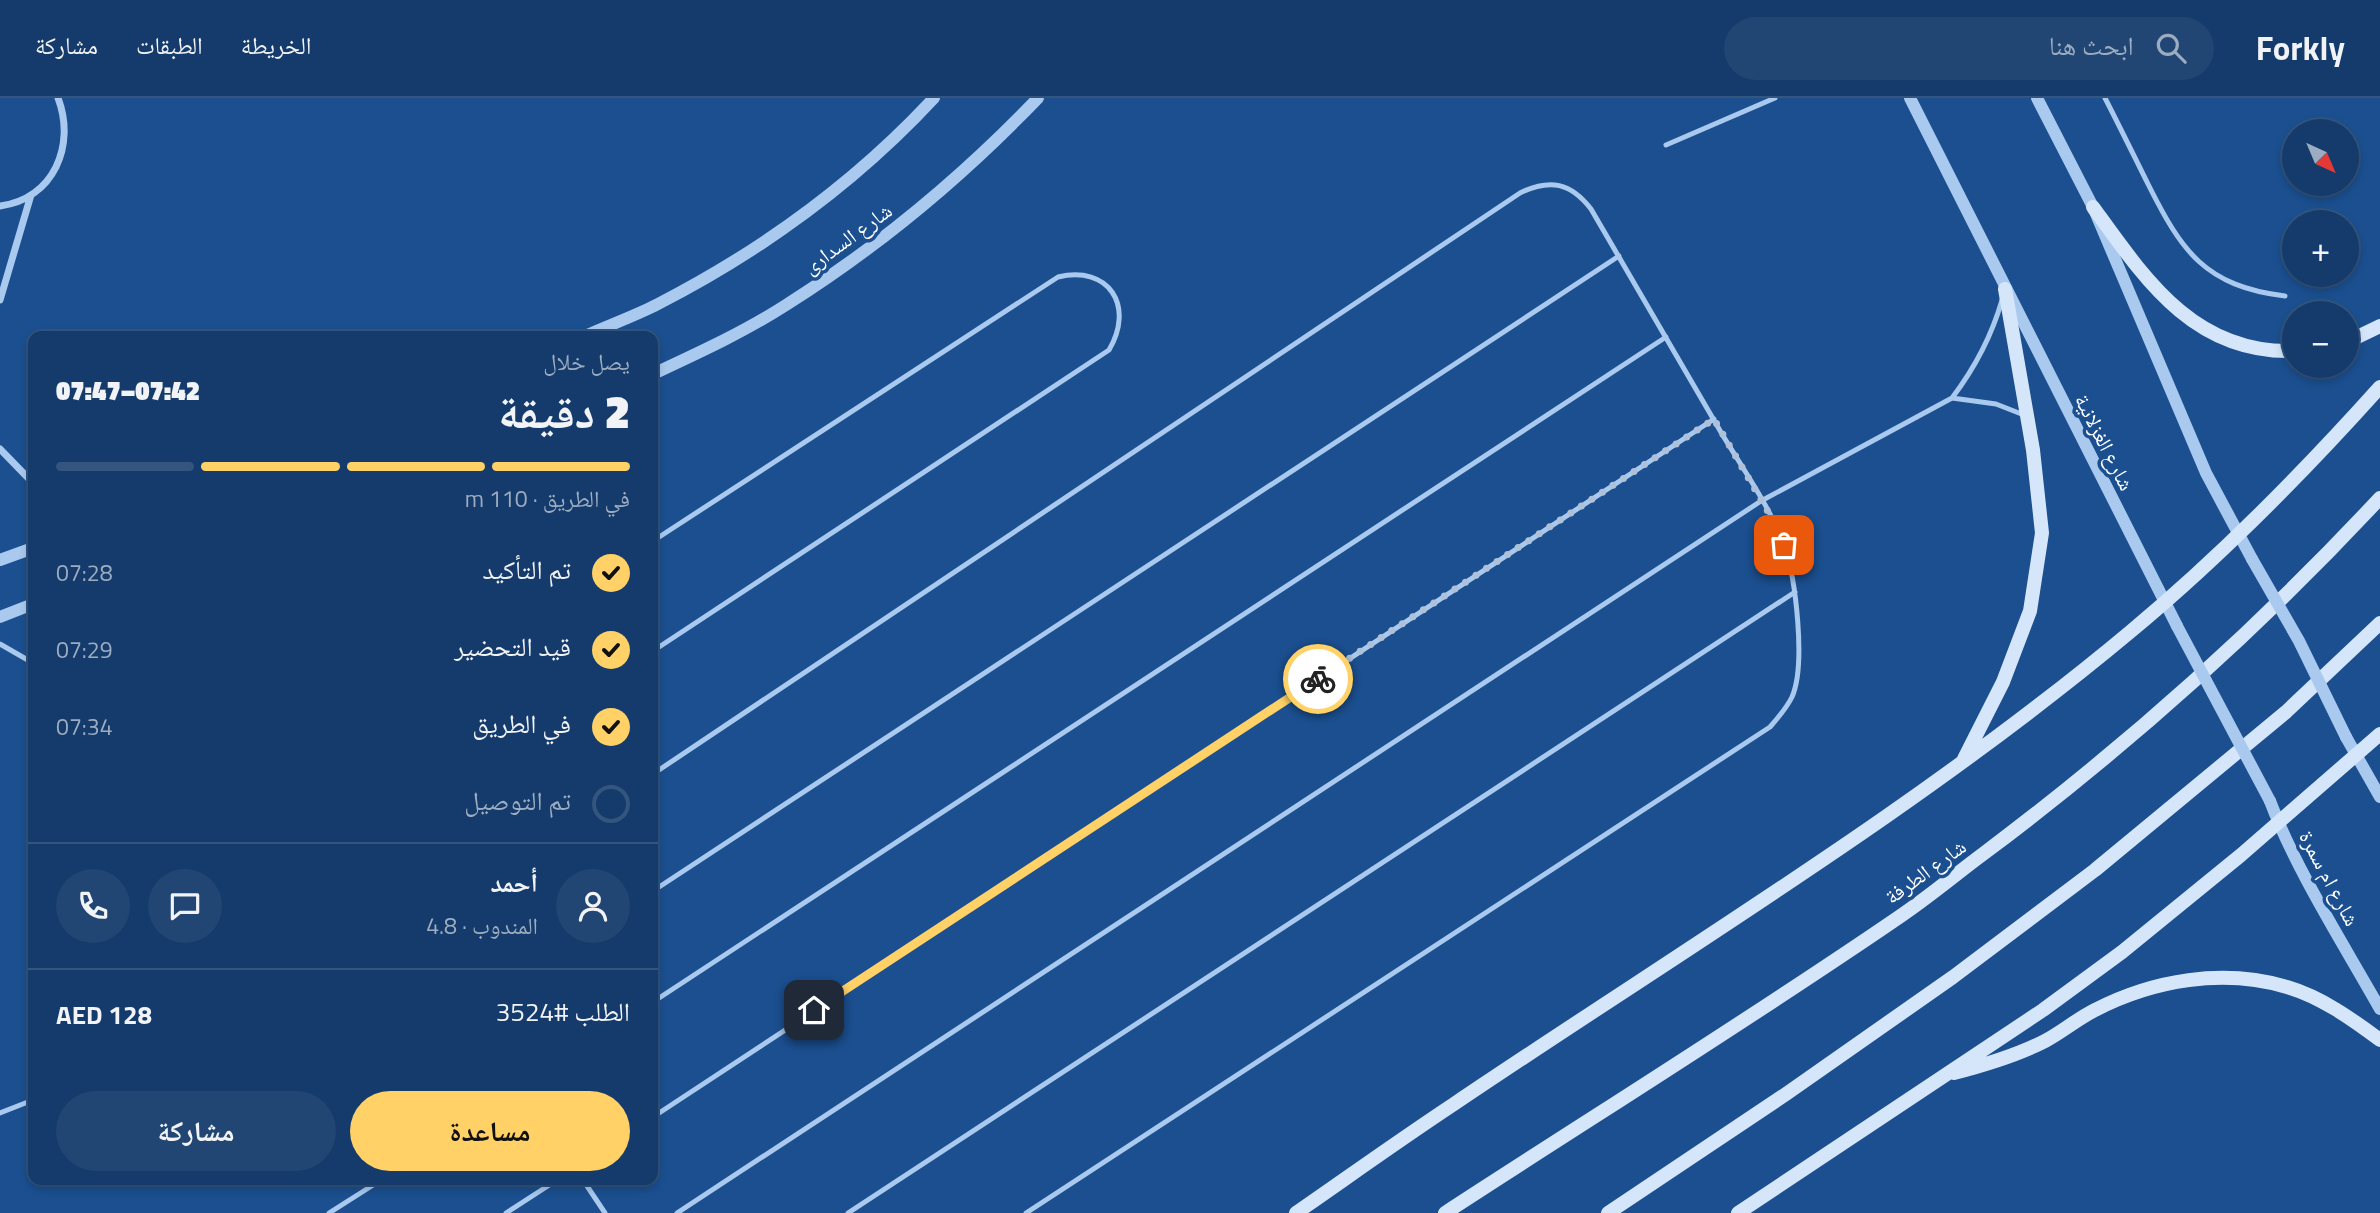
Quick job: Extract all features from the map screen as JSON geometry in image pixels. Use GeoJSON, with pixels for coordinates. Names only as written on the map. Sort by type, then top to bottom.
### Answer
{"type":"FeatureCollection","features":[{"type":"Feature","properties":{"kind":"main road"},"geometry":{"type":"LineString","coordinates":[[2093,207],[2139,271],[2180,314],[2233,342],[2282,350]]}},
{"type":"Feature","properties":{"kind":"main road"},"geometry":{"type":"LineString","coordinates":[[1961,765],[2003,682],[2030,611],[2042,533],[2034,450],[2005,289]]}},
{"type":"Feature","properties":{"kind":"main road"},"geometry":{"type":"LineString","coordinates":[[2359,336],[2380,326]]}},
{"type":"Feature","properties":{"kind":"main road"},"geometry":{"type":"LineString","coordinates":[[1296,1213],[1454,1103],[1807,872],[1961,765],[2165,602],[2239,533],[2380,387]]}},
{"type":"Feature","properties":{"kind":"main road","name":"شارع الطرفة"},"geometry":{"type":"LineString","coordinates":[[1445,1213],[1903,914],[2037,814],[2145,725],[2242,639],[2380,499]]}},
{"type":"Feature","properties":{"kind":"main road"},"geometry":{"type":"LineString","coordinates":[[1608,1213],[1954,977],[2095,870],[2286,712],[2380,623]]}},
{"type":"Feature","properties":{"kind":"main road"},"geometry":{"type":"LineString","coordinates":[[1738,1213],[2043,1010],[2122,952],[2242,855],[2380,734]]}},
{"type":"Feature","properties":{"kind":"main road"},"geometry":{"type":"LineString","coordinates":[[1942,1076],[1991,1064],[2017,1054],[2094,1010],[2142,989],[2182,981],[2244,978],[2288,987],[2321,1002],[2380,1040]]}},
{"type":"Feature","properties":{"kind":"street"},"geometry":{"type":"LineString","coordinates":[[0,206],[31,195],[53,173],[65,145],[66,129],[58,98]]}},
{"type":"Feature","properties":{"kind":"street"},"geometry":{"type":"LineString","coordinates":[[596,331],[656,304],[770,239],[821,202],[934,98]]}},
{"type":"Feature","properties":{"kind":"street","name":"شارع السدارى"},"geometry":{"type":"LineString","coordinates":[[658,372],[785,306],[851,261],[902,222],[967,166],[1038,98]]}},
{"type":"Feature","properties":{"kind":"street","name":"شارع الغزلانية"},"geometry":{"type":"LineString","coordinates":[[1910,98],[2177,626],[2270,801]]}},
{"type":"Feature","properties":{"kind":"street"},"geometry":{"type":"LineString","coordinates":[[2037,98],[2093,207],[2206,473],[2299,641],[2346,737],[2380,797]]}},
{"type":"Feature","properties":{"kind":"street"},"geometry":{"type":"LineString","coordinates":[[0,300],[31,195]]}},
{"type":"Feature","properties":{"kind":"street"},"geometry":{"type":"LineString","coordinates":[[0,449],[28,478]]}},
{"type":"Feature","properties":{"kind":"street"},"geometry":{"type":"LineString","coordinates":[[0,560],[28,550]]}},
{"type":"Feature","properties":{"kind":"street"},"geometry":{"type":"LineString","coordinates":[[0,617],[28,606]]}},
{"type":"Feature","properties":{"kind":"street","name":"شارع ام سمرة"},"geometry":{"type":"LineString","coordinates":[[2270,801],[2278,822],[2380,1009]]}},
{"type":"Feature","properties":{"kind":"lane"},"geometry":{"type":"LineString","coordinates":[[1666,145],[1775,98]]}},
{"type":"Feature","properties":{"kind":"lane"},"geometry":{"type":"LineString","coordinates":[[2105,98],[2168,224],[2189,253],[2225,280],[2244,288],[2285,296]]}},
{"type":"Feature","properties":{"kind":"lane"},"geometry":{"type":"LineString","coordinates":[[658,771],[1520,193],[1535,185],[1551,184],[1567,188],[1581,196],[1714,419],[1784,545],[1795,592],[1797,679],[1782,714],[1770,727],[1026,1213]]}},
{"type":"Feature","properties":{"kind":"lane"},"geometry":{"type":"LineString","coordinates":[[658,888],[1619,256]]}},
{"type":"Feature","properties":{"kind":"lane"},"geometry":{"type":"LineString","coordinates":[[658,538],[1058,277],[1073,273],[1088,275],[1103,283],[1113,294],[1119,309],[1120,323],[1109,350],[658,648]]}},
{"type":"Feature","properties":{"kind":"lane"},"geometry":{"type":"LineString","coordinates":[[677,1213],[1761,501],[1952,398],[1988,338],[2005,289]]}},
{"type":"Feature","properties":{"kind":"lane"},"geometry":{"type":"LineString","coordinates":[[658,999],[1666,337]]}},
{"type":"Feature","properties":{"kind":"lane"},"geometry":{"type":"LineString","coordinates":[[1952,398],[1996,404],[2028,417]]}},
{"type":"Feature","properties":{"kind":"lane"},"geometry":{"type":"LineString","coordinates":[[658,1114],[1714,419]]}},
{"type":"Feature","properties":{"kind":"lane"},"geometry":{"type":"LineString","coordinates":[[848,1213],[1795,592]]}},
{"type":"Feature","properties":{"kind":"lane"},"geometry":{"type":"LineString","coordinates":[[0,644],[28,660]]}},
{"type":"Feature","properties":{"kind":"lane"},"geometry":{"type":"LineString","coordinates":[[0,1113],[28,1102]]}},
{"type":"Feature","properties":{"kind":"lane"},"geometry":{"type":"LineString","coordinates":[[329,1213],[372,1185]]}},
{"type":"Feature","properties":{"kind":"lane"},"geometry":{"type":"LineString","coordinates":[[506,1213],[549,1185]]}},
{"type":"Feature","properties":{"kind":"lane"},"geometry":{"type":"LineString","coordinates":[[586,1185],[605,1213]]}},
{"type":"Feature","properties":{"kind":"way so far"},"geometry":{"type":"LineString","coordinates":[[1318,679],[1714,419],[1774,522],[1784,545]]}},
{"type":"Feature","properties":{"kind":"route"},"geometry":{"type":"LineString","coordinates":[[814,1010],[1318,679]]}}]}
